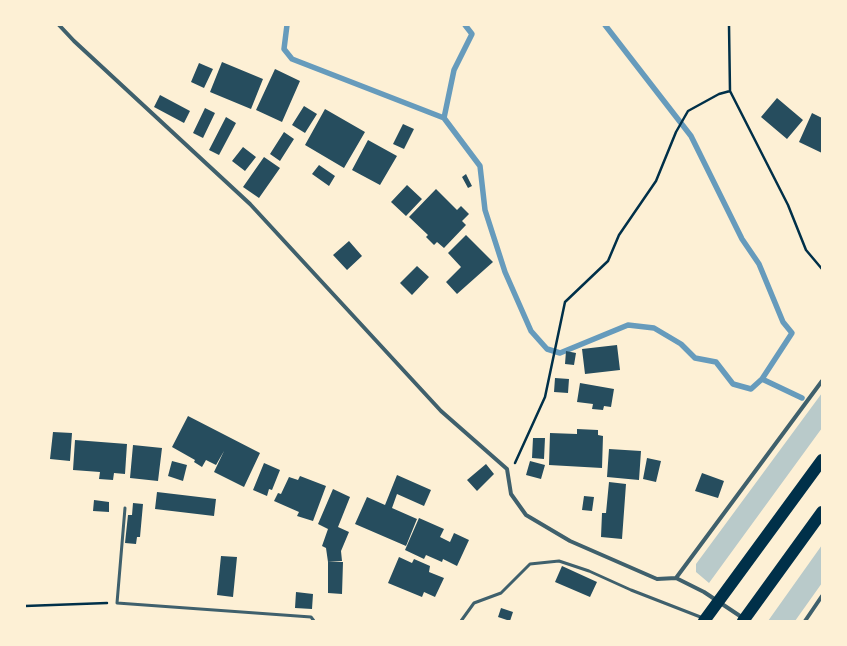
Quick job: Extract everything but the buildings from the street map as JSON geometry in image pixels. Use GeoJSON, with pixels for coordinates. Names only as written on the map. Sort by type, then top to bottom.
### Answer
{"type":"FeatureCollection","features":[{"type":"Feature","properties":{"kind":"highway"},"geometry":{"type":"LineString","coordinates":[[704,621],[822,460]]}},
{"type":"Feature","properties":{"kind":"highway"},"geometry":{"type":"LineString","coordinates":[[747,618],[822,512]]}},
{"type":"Feature","properties":{"kind":"street"},"geometry":{"type":"LineString","coordinates":[[59,25],[74,41],[250,204],[441,411],[507,469],[511,494],[526,515],[570,541],[657,579],[676,578],[704,592],[747,618]]}},
{"type":"Feature","properties":{"kind":"street"},"geometry":{"type":"LineString","coordinates":[[676,578],[822,381]]}},
{"type":"Feature","properties":{"kind":"street"},"geometry":{"type":"LineString","coordinates":[[804,621],[822,596]]}},
{"type":"Feature","properties":{"kind":"lane"},"geometry":{"type":"LineString","coordinates":[[125,508],[117,603],[311,617],[314,621]]}},
{"type":"Feature","properties":{"kind":"lane"},"geometry":{"type":"LineString","coordinates":[[461,621],[474,603],[501,593],[530,564],[559,561],[589,571],[631,590],[710,621]]}},
{"type":"Feature","properties":{"kind":"path"},"geometry":{"type":"LineString","coordinates":[[729,25],[730,91],[788,204],[806,250],[822,269]]}},
{"type":"Feature","properties":{"kind":"path"},"geometry":{"type":"LineString","coordinates":[[507,469],[517,462],[545,397],[565,302],[608,261],[619,235],[656,181],[676,132],[688,111],[719,94],[730,91]]}},
{"type":"Feature","properties":{"kind":"path"},"geometry":{"type":"LineString","coordinates":[[25,606],[117,603]]}},
{"type":"Feature","properties":{"kind":"shaded area"},"geometry":{"type":"Polygon","coordinates":[[[822,393],[822,428],[709,583],[696,572],[696,564],[822,393]]]}},
{"type":"Feature","properties":{"kind":"shaded area"},"geometry":{"type":"Polygon","coordinates":[[[822,545],[822,583],[795,621],[768,621],[822,545]]]}},
{"type":"Feature","properties":{"kind":"waterway"},"geometry":{"type":"LineString","coordinates":[[287,25],[284,49],[292,59],[444,118]]}},
{"type":"Feature","properties":{"kind":"waterway"},"geometry":{"type":"LineString","coordinates":[[465,25],[472,34],[454,70],[444,118],[480,166],[485,210],[505,272],[531,331],[547,349],[560,353],[628,325],[654,328],[681,344],[695,358],[716,362],[733,384],[751,389],[762,379],[802,398]]}},
{"type":"Feature","properties":{"kind":"waterway"},"geometry":{"type":"LineString","coordinates":[[605,25],[691,136],[742,239],[759,264],[783,322],[792,333],[762,379]]}}]}
